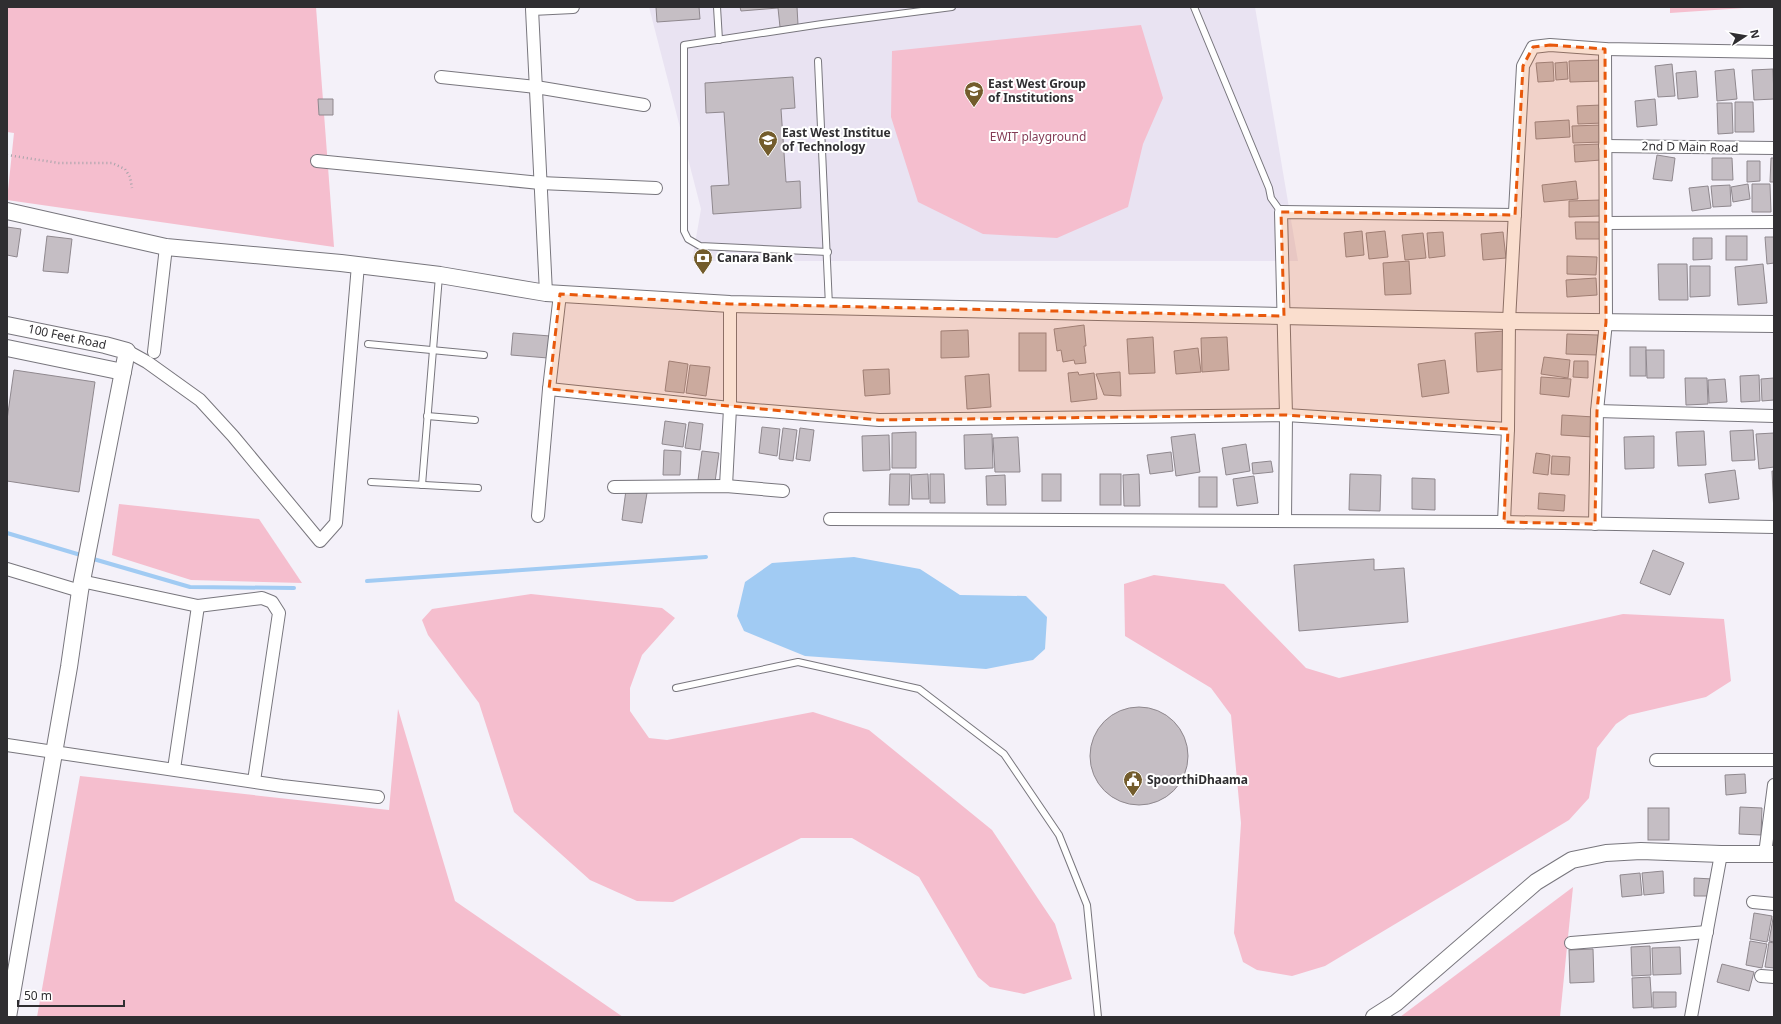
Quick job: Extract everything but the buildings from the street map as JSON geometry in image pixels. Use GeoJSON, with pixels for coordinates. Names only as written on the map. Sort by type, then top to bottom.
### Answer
{"type":"FeatureCollection","features":[{"type":"Feature","properties":{"kind":"street"},"geometry":{"type":"LineString","coordinates":[[538,516],[549,389],[553,293],[540,183],[532,9],[573,7]]}},
{"type":"Feature","properties":{"kind":"street"},"geometry":{"type":"LineString","coordinates":[[1504,522],[1508,429],[1510,321],[1523,66],[1533,47],[1550,44],[1605,49],[1774,52]]}},
{"type":"Feature","properties":{"kind":"street"},"geometry":{"type":"LineString","coordinates":[[1595,524],[1597,411],[1606,322],[1605,49]]}},
{"type":"Feature","properties":{"kind":"street"},"geometry":{"type":"LineString","coordinates":[[441,77],[536,87],[644,105]]}},
{"type":"Feature","properties":{"kind":"street","name":"2nd D Main Road"},"geometry":{"type":"LineString","coordinates":[[1605,146],[1774,148]]}},
{"type":"Feature","properties":{"kind":"street"},"geometry":{"type":"LineString","coordinates":[[317,161],[540,183],[656,188]]}},
{"type":"Feature","properties":{"kind":"street"},"geometry":{"type":"LineString","coordinates":[[7,211],[166,247],[358,265],[440,275],[553,293],[730,304],[1510,321],[1774,324]]}},
{"type":"Feature","properties":{"kind":"street"},"geometry":{"type":"LineString","coordinates":[[1285,521],[1286,415],[1281,212],[1515,215]]}},
{"type":"Feature","properties":{"kind":"street"},"geometry":{"type":"LineString","coordinates":[[1606,223],[1774,222]]}},
{"type":"Feature","properties":{"kind":"street"},"geometry":{"type":"LineString","coordinates":[[154,352],[166,247]]}},
{"type":"Feature","properties":{"kind":"street"},"geometry":{"type":"LineString","coordinates":[[8,1017],[69,667],[86,557],[127,351],[147,362],[200,400],[233,436],[320,541],[336,523],[358,265]]}},
{"type":"Feature","properties":{"kind":"street"},"geometry":{"type":"LineString","coordinates":[[726,486],[730,408],[730,304]]}},
{"type":"Feature","properties":{"kind":"street","name":"100 Feet Road"},"geometry":{"type":"LineString","coordinates":[[7,325],[105,345],[127,351]]}},
{"type":"Feature","properties":{"kind":"street","name":"100 Feet Road"},"geometry":{"type":"LineString","coordinates":[[7,348],[123,372]]}},
{"type":"Feature","properties":{"kind":"street"},"geometry":{"type":"LineString","coordinates":[[549,389],[730,408],[879,420],[1286,415],[1508,429]]}},
{"type":"Feature","properties":{"kind":"street"},"geometry":{"type":"LineString","coordinates":[[1597,411],[1774,416]]}},
{"type":"Feature","properties":{"kind":"street"},"geometry":{"type":"LineString","coordinates":[[614,487],[726,486],[783,491]]}},
{"type":"Feature","properties":{"kind":"street"},"geometry":{"type":"LineString","coordinates":[[830,519],[1504,522],[1774,527]]}},
{"type":"Feature","properties":{"kind":"street"},"geometry":{"type":"LineString","coordinates":[[7,569],[81,586],[198,606],[262,598],[272,602],[279,613],[254,781]]}},
{"type":"Feature","properties":{"kind":"street"},"geometry":{"type":"LineString","coordinates":[[174,769],[198,606]]}},
{"type":"Feature","properties":{"kind":"street"},"geometry":{"type":"LineString","coordinates":[[7,745],[254,781],[378,797]]}},
{"type":"Feature","properties":{"kind":"street"},"geometry":{"type":"LineString","coordinates":[[1656,760],[1774,760]]}},
{"type":"Feature","properties":{"kind":"street"},"geometry":{"type":"LineString","coordinates":[[1374,1017],[1396,1003],[1536,882],[1572,860],[1606,854],[1641,851],[1770,854],[1774,785]]}},
{"type":"Feature","properties":{"kind":"street"},"geometry":{"type":"LineString","coordinates":[[1691,1017],[1721,854]]}},
{"type":"Feature","properties":{"kind":"street"},"geometry":{"type":"LineString","coordinates":[[1753,902],[1774,904]]}},
{"type":"Feature","properties":{"kind":"street"},"geometry":{"type":"LineString","coordinates":[[1571,943],[1706,932]]}},
{"type":"Feature","properties":{"kind":"street"},"geometry":{"type":"LineString","coordinates":[[1761,976],[1774,977]]}},
{"type":"Feature","properties":{"kind":"lane"},"geometry":{"type":"LineString","coordinates":[[717,7],[719,40]]}},
{"type":"Feature","properties":{"kind":"lane"},"geometry":{"type":"LineString","coordinates":[[828,252],[700,246],[688,239],[684,231],[684,45],[822,24],[952,7]]}},
{"type":"Feature","properties":{"kind":"lane"},"geometry":{"type":"LineString","coordinates":[[1194,7],[1269,188],[1271,198],[1281,212]]}},
{"type":"Feature","properties":{"kind":"lane"},"geometry":{"type":"LineString","coordinates":[[818,61],[830,306]]}},
{"type":"Feature","properties":{"kind":"lane"},"geometry":{"type":"LineString","coordinates":[[422,485],[440,275]]}},
{"type":"Feature","properties":{"kind":"lane"},"geometry":{"type":"LineString","coordinates":[[368,344],[484,355]]}},
{"type":"Feature","properties":{"kind":"lane"},"geometry":{"type":"LineString","coordinates":[[428,416],[475,420]]}},
{"type":"Feature","properties":{"kind":"lane"},"geometry":{"type":"LineString","coordinates":[[371,482],[478,488]]}},
{"type":"Feature","properties":{"kind":"lane"},"geometry":{"type":"LineString","coordinates":[[676,688],[798,662],[919,689],[1004,754],[1059,835],[1087,905],[1098,1017]]}},
{"type":"Feature","properties":{"kind":"path"},"geometry":{"type":"LineString","coordinates":[[7,155],[58,163],[112,163],[125,169],[130,176],[132,188]]}},
{"type":"Feature","properties":{"kind":"highlighted area"},"geometry":{"type":"Polygon","coordinates":[[[1550,45],[1605,49],[1606,322],[1597,411],[1595,524],[1504,522],[1508,429],[1286,415],[879,420],[549,389],[560,294],[730,304],[1284,316],[1281,212],[1515,215],[1523,66],[1533,47],[1550,45]]]}},
{"type":"Feature","properties":{"kind":"shaded area","name":"East West Group of Institutions"},"geometry":{"type":"Polygon","coordinates":[[[649,7],[1255,7],[1298,261],[692,261],[701,209],[649,7]]]}},
{"type":"Feature","properties":{"kind":"green space"},"geometry":{"type":"Polygon","coordinates":[[[7,7],[316,7],[334,247],[7,200],[14,133],[7,132],[7,7]]]}},
{"type":"Feature","properties":{"kind":"green space"},"geometry":{"type":"Polygon","coordinates":[[[1670,7],[1759,7],[1670,13],[1670,7]]]}},
{"type":"Feature","properties":{"kind":"green space","name":"EWIT playground"},"geometry":{"type":"Polygon","coordinates":[[[1141,25],[1163,98],[1143,144],[1128,207],[1057,238],[983,234],[918,202],[891,117],[892,51],[1141,25]]]}},
{"type":"Feature","properties":{"kind":"green space"},"geometry":{"type":"Polygon","coordinates":[[[119,504],[259,519],[302,583],[191,580],[112,555],[119,504]]]}},
{"type":"Feature","properties":{"kind":"green space"},"geometry":{"type":"Polygon","coordinates":[[[1154,575],[1224,584],[1306,668],[1339,678],[1623,614],[1724,619],[1731,681],[1706,697],[1629,715],[1616,724],[1597,748],[1589,798],[1569,820],[1325,966],[1292,976],[1257,970],[1243,962],[1234,933],[1241,823],[1231,715],[1211,688],[1125,636],[1124,584],[1154,575]]]}},
{"type":"Feature","properties":{"kind":"green space"},"geometry":{"type":"Polygon","coordinates":[[[531,594],[662,608],[675,618],[642,655],[630,688],[630,711],[649,738],[667,740],[813,712],[869,730],[992,830],[1055,924],[1072,979],[1024,994],[990,987],[978,977],[919,877],[852,838],[801,838],[673,902],[637,901],[590,880],[514,812],[479,703],[428,635],[422,620],[432,609],[531,594]]]}},
{"type":"Feature","properties":{"kind":"green space"},"geometry":{"type":"Polygon","coordinates":[[[398,709],[455,901],[623,1017],[37,1017],[80,776],[389,810],[398,709]]]}},
{"type":"Feature","properties":{"kind":"green space"},"geometry":{"type":"Polygon","coordinates":[[[1573,887],[1560,1017],[1400,1017],[1573,887]]]}},
{"type":"Feature","properties":{"kind":"water"},"geometry":{"type":"Polygon","coordinates":[[[854,557],[920,569],[960,595],[1026,596],[1047,617],[1045,649],[1033,660],[986,669],[805,656],[744,631],[737,616],[745,582],[772,563],[854,557]]]}},
{"type":"Feature","properties":{"kind":"waterway"},"geometry":{"type":"LineString","coordinates":[[7,533],[84,556]]}},
{"type":"Feature","properties":{"kind":"waterway"},"geometry":{"type":"LineString","coordinates":[[367,581],[706,557]]}},
{"type":"Feature","properties":{"kind":"waterway"},"geometry":{"type":"LineString","coordinates":[[90,558],[190,587],[294,588]]}},
{"type":"Feature","properties":{"kind":"place","name":"East West Group of Institutions"},"geometry":{"type":"Point","coordinates":[974,108]}},
{"type":"Feature","properties":{"kind":"place","name":"East West Institue of Technology"},"geometry":{"type":"Point","coordinates":[768,157]}},
{"type":"Feature","properties":{"kind":"place","name":"Canara Bank"},"geometry":{"type":"Point","coordinates":[703,275]}},
{"type":"Feature","properties":{"kind":"place","name":"SpoorthiDhaama"},"geometry":{"type":"Point","coordinates":[1133,797]}}]}
